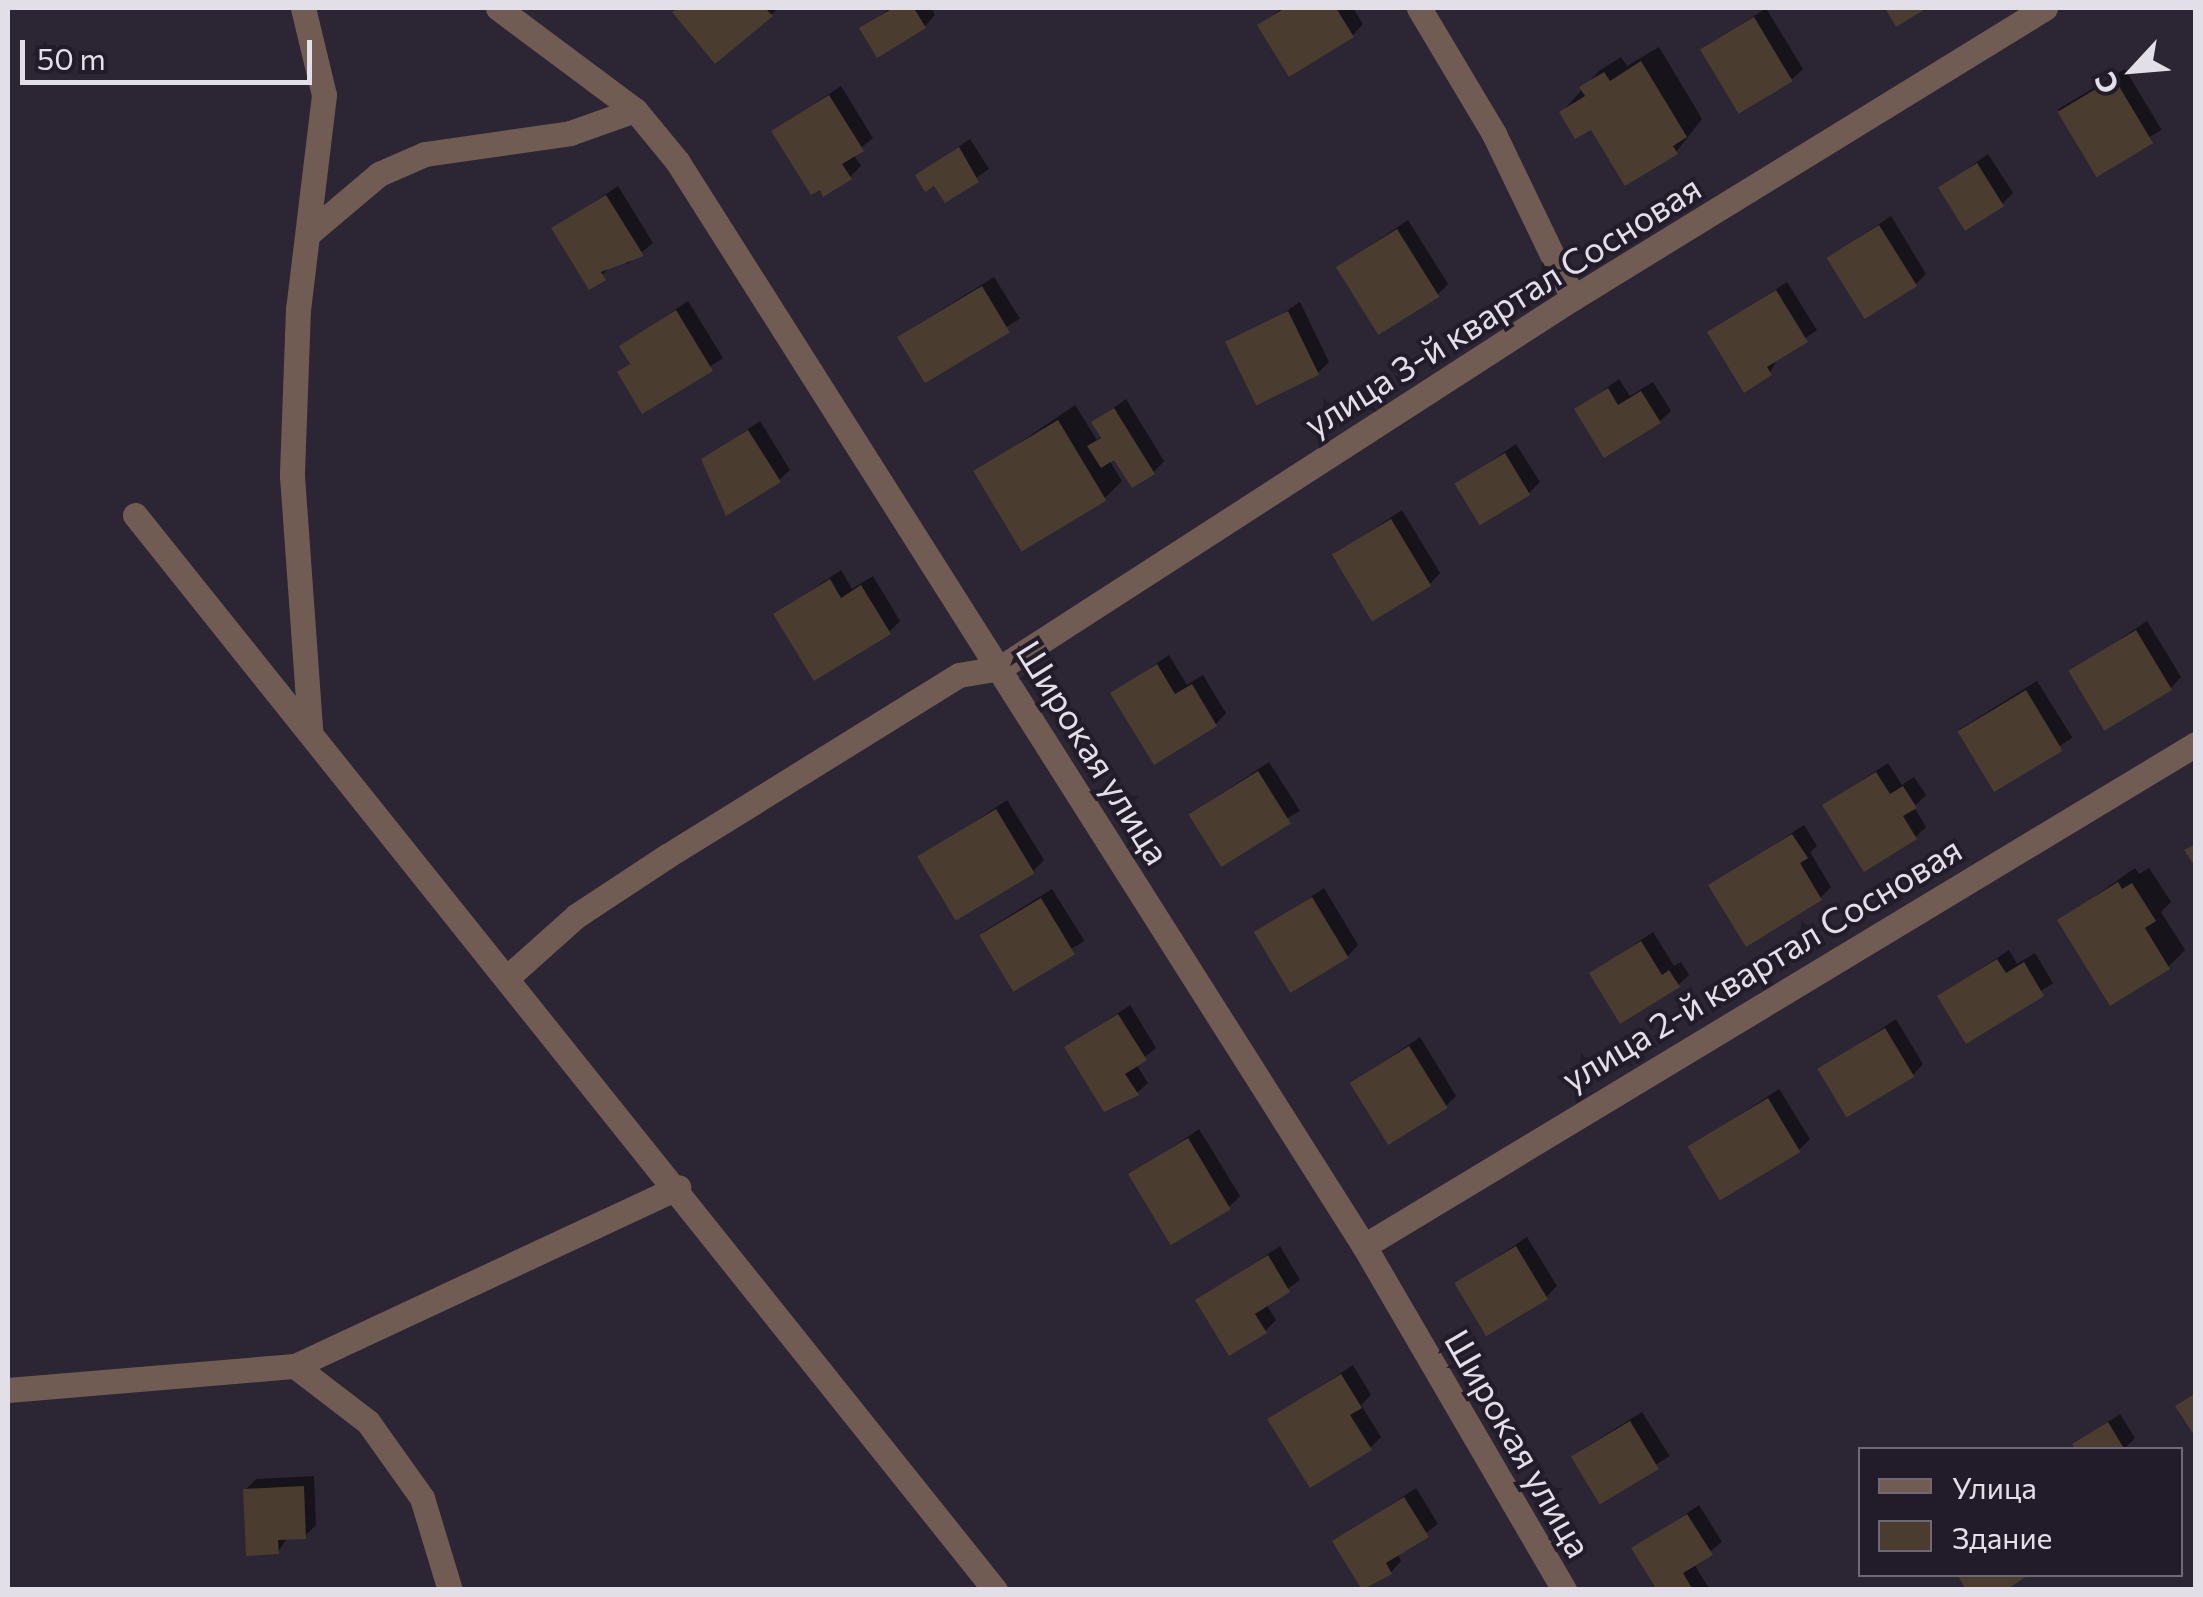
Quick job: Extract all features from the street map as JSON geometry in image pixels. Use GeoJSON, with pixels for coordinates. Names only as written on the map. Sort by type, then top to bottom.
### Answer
{"type":"FeatureCollection","features":[{"type":"Feature","properties":{"kind":"street"},"geometry":{"type":"LineString","coordinates":[[303,8],[324,95],[298,308],[292,476],[310,728]]}},
{"type":"Feature","properties":{"kind":"street","name":"Широкая улица"},"geometry":{"type":"LineString","coordinates":[[498,8],[636,110],[677,161],[1364,1246],[1564,1590]]}},
{"type":"Feature","properties":{"kind":"street"},"geometry":{"type":"LineString","coordinates":[[1419,8],[1494,134],[1573,298]]}},
{"type":"Feature","properties":{"kind":"street","name":"улица 3-й квартал Сосновая"},"geometry":{"type":"LineString","coordinates":[[509,976],[576,916],[666,856],[818,769],[959,675],[1000,668],[1573,298],[2046,8]]}},
{"type":"Feature","properties":{"kind":"street"},"geometry":{"type":"LineString","coordinates":[[308,234],[379,174],[426,154],[570,133],[636,110]]}},
{"type":"Feature","properties":{"kind":"street"},"geometry":{"type":"LineString","coordinates":[[135,515],[678,1187],[995,1590]]}},
{"type":"Feature","properties":{"kind":"street","name":"улица 2-й квартал Сосновая"},"geometry":{"type":"LineString","coordinates":[[1364,1246],[2196,744]]}},
{"type":"Feature","properties":{"kind":"street"},"geometry":{"type":"LineString","coordinates":[[8,1390],[296,1366],[678,1187]]}},
{"type":"Feature","properties":{"kind":"street"},"geometry":{"type":"LineString","coordinates":[[296,1366],[368,1422],[422,1498],[450,1590]]}},
{"type":"Feature","properties":{"kind":"building"},"geometry":{"type":"Polygon","coordinates":[[[678,8],[765,8],[773,16],[715,64],[672,12],[678,8]]]}},
{"type":"Feature","properties":{"kind":"building"},"geometry":{"type":"Polygon","coordinates":[[[893,8],[914,8],[926,28],[877,58],[859,28],[893,8]]]}},
{"type":"Feature","properties":{"kind":"building"},"geometry":{"type":"Polygon","coordinates":[[[1285,8],[1336,8],[1354,37],[1289,77],[1257,25],[1285,8]]]}},
{"type":"Feature","properties":{"kind":"building"},"geometry":{"type":"Polygon","coordinates":[[[1885,8],[1927,8],[1896,27],[1885,8]]]}},
{"type":"Feature","properties":{"kind":"building"},"geometry":{"type":"Polygon","coordinates":[[[1754,17],[1793,81],[1739,114],[1700,49],[1754,17]]]}},
{"type":"Feature","properties":{"kind":"building"},"geometry":{"type":"Polygon","coordinates":[[[1641,61],[1687,137],[1673,146],[1678,154],[1625,186],[1591,130],[1575,139],[1559,112],[1585,96],[1579,87],[1604,72],[1610,81],[1641,61]]]}},
{"type":"Feature","properties":{"kind":"building"},"geometry":{"type":"Polygon","coordinates":[[[2114,78],[2153,143],[2097,177],[2057,112],[2114,78]]]}},
{"type":"Feature","properties":{"kind":"building"},"geometry":{"type":"Polygon","coordinates":[[[829,95],[864,151],[842,164],[852,179],[823,197],[820,190],[811,195],[771,131],[829,95]]]}},
{"type":"Feature","properties":{"kind":"building"},"geometry":{"type":"Polygon","coordinates":[[[959,147],[979,182],[945,203],[934,186],[925,192],[915,175],[959,147]]]}},
{"type":"Feature","properties":{"kind":"building"},"geometry":{"type":"Polygon","coordinates":[[[1977,163],[2004,206],[1965,231],[1938,187],[1977,163]]]}},
{"type":"Feature","properties":{"kind":"building"},"geometry":{"type":"Polygon","coordinates":[[[606,195],[644,256],[601,272],[606,280],[589,290],[551,228],[606,195]]]}},
{"type":"Feature","properties":{"kind":"building"},"geometry":{"type":"Polygon","coordinates":[[[1879,225],[1917,286],[1865,319],[1826,258],[1879,225]]]}},
{"type":"Feature","properties":{"kind":"building"},"geometry":{"type":"Polygon","coordinates":[[[1397,229],[1439,297],[1378,335],[1336,267],[1397,229]]]}},
{"type":"Feature","properties":{"kind":"building"},"geometry":{"type":"Polygon","coordinates":[[[982,286],[1010,332],[925,383],[897,337],[982,286]]]}},
{"type":"Feature","properties":{"kind":"building"},"geometry":{"type":"Polygon","coordinates":[[[1776,290],[1808,342],[1767,367],[1772,375],[1744,393],[1707,332],[1776,290]]]}},
{"type":"Feature","properties":{"kind":"building"},"geometry":{"type":"Polygon","coordinates":[[[676,310],[713,371],[642,414],[617,372],[630,364],[619,346],[676,310]]]}},
{"type":"Feature","properties":{"kind":"building"},"geometry":{"type":"Polygon","coordinates":[[[1288,311],[1319,375],[1256,406],[1225,342],[1288,311]]]}},
{"type":"Feature","properties":{"kind":"building"},"geometry":{"type":"Polygon","coordinates":[[[1608,388],[1618,405],[1641,391],[1661,423],[1604,458],[1574,409],[1608,388]]]}},
{"type":"Feature","properties":{"kind":"building"},"geometry":{"type":"Polygon","coordinates":[[[1114,408],[1155,474],[1132,488],[1114,460],[1101,468],[1087,446],[1101,438],[1091,422],[1114,408]]]}},
{"type":"Feature","properties":{"kind":"building"},"geometry":{"type":"Polygon","coordinates":[[[1058,420],[1106,501],[1022,552],[973,471],[1058,420]]]}},
{"type":"Feature","properties":{"kind":"building"},"geometry":{"type":"Polygon","coordinates":[[[748,430],[781,482],[726,516],[701,459],[748,430]]]}},
{"type":"Feature","properties":{"kind":"building"},"geometry":{"type":"Polygon","coordinates":[[[1505,453],[1530,495],[1480,525],[1454,483],[1505,453]]]}},
{"type":"Feature","properties":{"kind":"building"},"geometry":{"type":"Polygon","coordinates":[[[1391,519],[1431,586],[1372,621],[1332,555],[1391,519]]]}},
{"type":"Feature","properties":{"kind":"building"},"geometry":{"type":"Polygon","coordinates":[[[830,579],[841,598],[861,585],[891,634],[814,681],[773,614],[830,579]]]}},
{"type":"Feature","properties":{"kind":"building"},"geometry":{"type":"Polygon","coordinates":[[[2136,630],[2172,690],[2104,731],[2068,671],[2136,630]]]}},
{"type":"Feature","properties":{"kind":"building"},"geometry":{"type":"Polygon","coordinates":[[[1157,664],[1175,694],[1192,684],[1217,726],[1154,765],[1110,693],[1157,664]]]}},
{"type":"Feature","properties":{"kind":"building"},"geometry":{"type":"Polygon","coordinates":[[[2026,690],[2063,751],[1994,792],[1957,731],[2026,690]]]}},
{"type":"Feature","properties":{"kind":"building"},"geometry":{"type":"Polygon","coordinates":[[[1258,771],[1291,824],[1221,867],[1188,814],[1258,771]]]}},
{"type":"Feature","properties":{"kind":"building"},"geometry":{"type":"Polygon","coordinates":[[[1876,772],[1890,794],[1903,786],[1917,808],[1903,816],[1917,839],[1864,872],[1822,805],[1876,772]]]}},
{"type":"Feature","properties":{"kind":"building"},"geometry":{"type":"Polygon","coordinates":[[[996,809],[1035,873],[956,921],[917,856],[996,809]]]}},
{"type":"Feature","properties":{"kind":"building"},"geometry":{"type":"Polygon","coordinates":[[[1792,834],[1808,858],[1800,863],[1822,900],[1746,947],[1708,885],[1792,834]]]}},
{"type":"Feature","properties":{"kind":"building"},"geometry":{"type":"Polygon","coordinates":[[[2196,844],[2196,868],[2184,850],[2196,844]]]}},
{"type":"Feature","properties":{"kind":"building"},"geometry":{"type":"Polygon","coordinates":[[[2118,882],[2122,889],[2132,883],[2156,921],[2145,928],[2170,969],[2110,1006],[2057,920],[2118,882]]]}},
{"type":"Feature","properties":{"kind":"building"},"geometry":{"type":"Polygon","coordinates":[[[1312,897],[1349,958],[1290,993],[1254,932],[1312,897]]]}},
{"type":"Feature","properties":{"kind":"building"},"geometry":{"type":"Polygon","coordinates":[[[1041,898],[1075,955],[1013,992],[979,935],[1041,898]]]}},
{"type":"Feature","properties":{"kind":"building"},"geometry":{"type":"Polygon","coordinates":[[[1641,941],[1662,975],[1669,970],[1680,987],[1620,1024],[1589,973],[1641,941]]]}},
{"type":"Feature","properties":{"kind":"building"},"geometry":{"type":"Polygon","coordinates":[[[1997,959],[2006,973],[2024,962],[2044,996],[1966,1044],[1937,996],[1997,959]]]}},
{"type":"Feature","properties":{"kind":"building"},"geometry":{"type":"Polygon","coordinates":[[[1118,1014],[1147,1060],[1125,1074],[1139,1095],[1104,1112],[1064,1047],[1118,1014]]]}},
{"type":"Feature","properties":{"kind":"building"},"geometry":{"type":"Polygon","coordinates":[[[1885,1028],[1914,1077],[1847,1118],[1817,1069],[1885,1028]]]}},
{"type":"Feature","properties":{"kind":"building"},"geometry":{"type":"Polygon","coordinates":[[[1409,1046],[1448,1108],[1388,1145],[1350,1083],[1409,1046]]]}},
{"type":"Feature","properties":{"kind":"building"},"geometry":{"type":"Polygon","coordinates":[[[1768,1098],[1800,1152],[1720,1200],[1687,1146],[1768,1098]]]}},
{"type":"Feature","properties":{"kind":"building"},"geometry":{"type":"Polygon","coordinates":[[[1188,1138],[1231,1209],[1171,1245],[1128,1174],[1188,1138]]]}},
{"type":"Feature","properties":{"kind":"building"},"geometry":{"type":"Polygon","coordinates":[[[1516,1246],[1548,1299],[1486,1336],[1454,1283],[1516,1246]]]}},
{"type":"Feature","properties":{"kind":"building"},"geometry":{"type":"Polygon","coordinates":[[[1268,1255],[1290,1292],[1255,1314],[1267,1333],[1229,1356],[1195,1300],[1268,1255]]]}},
{"type":"Feature","properties":{"kind":"building"},"geometry":{"type":"Polygon","coordinates":[[[1341,1374],[1362,1408],[1350,1415],[1372,1450],[1310,1488],[1267,1419],[1341,1374]]]}},
{"type":"Feature","properties":{"kind":"building"},"geometry":{"type":"Polygon","coordinates":[[[2196,1393],[2196,1438],[2175,1406],[2196,1393]]]}},
{"type":"Feature","properties":{"kind":"building"},"geometry":{"type":"Polygon","coordinates":[[[1630,1421],[1659,1469],[1600,1505],[1571,1457],[1630,1421]]]}},
{"type":"Feature","properties":{"kind":"building"},"geometry":{"type":"Polygon","coordinates":[[[2108,1422],[2123,1447],[2074,1447],[2072,1444],[2108,1422]]]}},
{"type":"Feature","properties":{"kind":"building"},"geometry":{"type":"Polygon","coordinates":[[[304,1486],[306,1539],[278,1540],[279,1554],[246,1556],[243,1489],[304,1486]]]}},
{"type":"Feature","properties":{"kind":"building"},"geometry":{"type":"Polygon","coordinates":[[[1404,1497],[1429,1537],[1386,1563],[1392,1574],[1362,1590],[1332,1541],[1404,1497]]]}},
{"type":"Feature","properties":{"kind":"building"},"geometry":{"type":"Polygon","coordinates":[[[1687,1514],[1713,1555],[1683,1573],[1693,1590],[1657,1590],[1631,1548],[1687,1514]]]}},
{"type":"Feature","properties":{"kind":"building"},"geometry":{"type":"Polygon","coordinates":[[[1959,1577],[2026,1577],[2006,1590],[1966,1590],[1959,1577]]]}}]}
